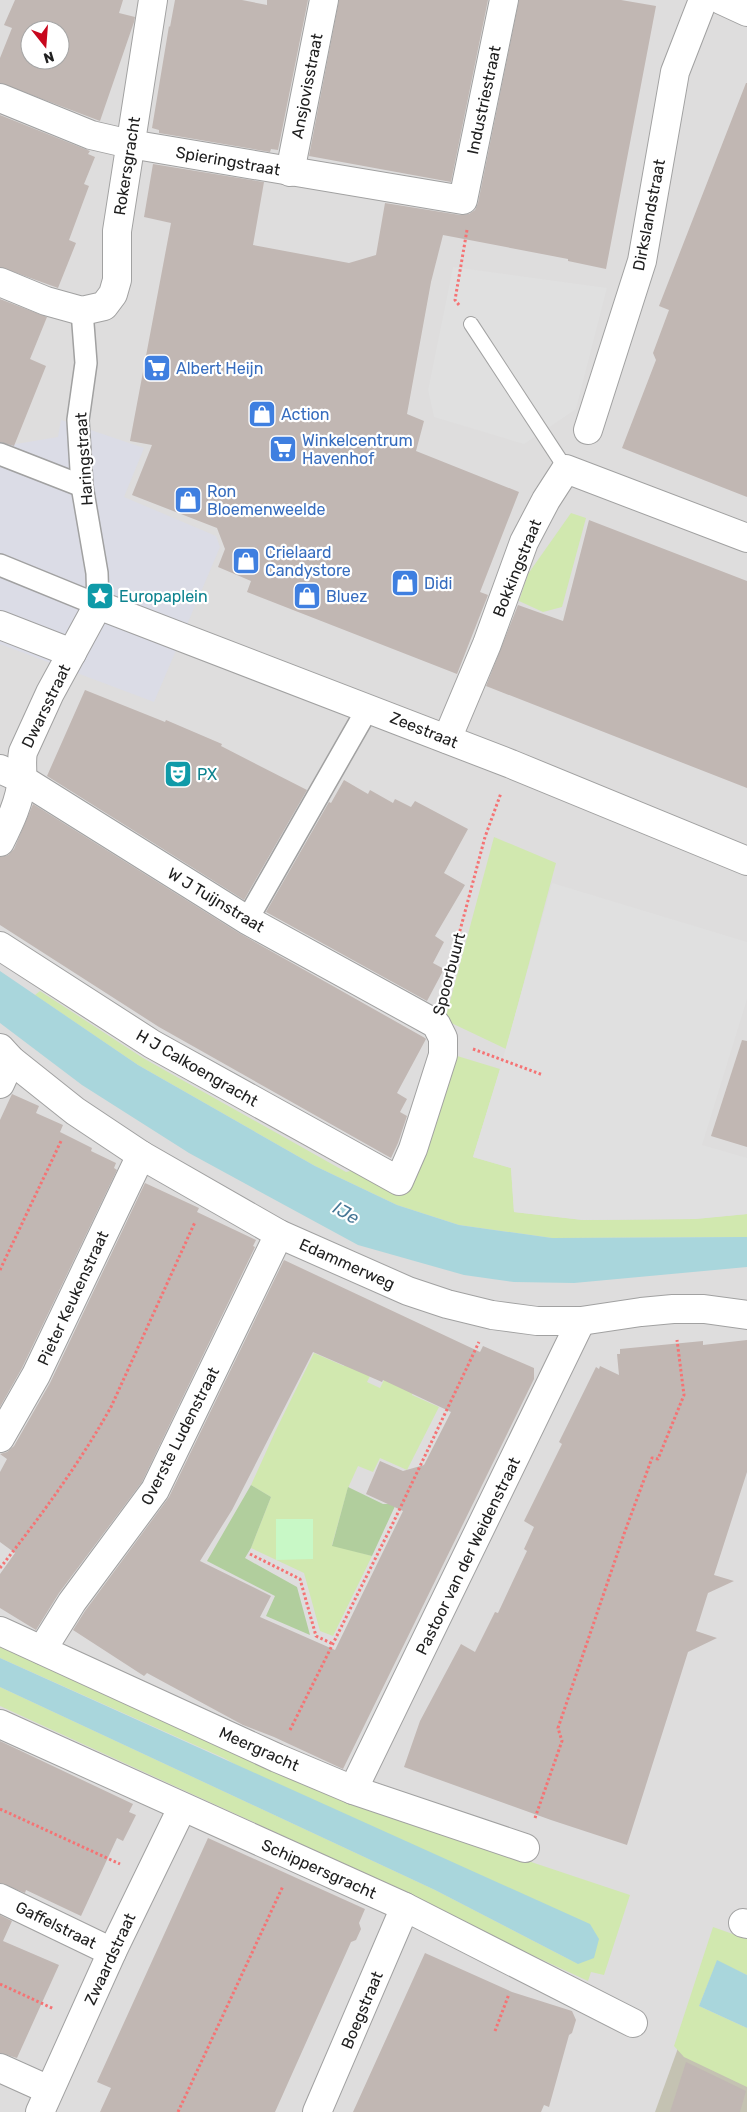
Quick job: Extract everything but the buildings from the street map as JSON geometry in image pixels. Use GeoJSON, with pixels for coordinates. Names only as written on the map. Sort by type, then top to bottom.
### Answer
{"type":"FeatureCollection","features":[{"type":"Feature","properties":{"kind":"street","name":"Rokersgracht"},"geometry":{"type":"LineString","coordinates":[[82,311],[104,306],[113,294],[117,280],[117,231],[153,0]]}},
{"type":"Feature","properties":{"kind":"street","name":"Ansjovisstraat"},"geometry":{"type":"LineString","coordinates":[[290,172],[324,0]]}},
{"type":"Feature","properties":{"kind":"street","name":"Industriestraat"},"geometry":{"type":"LineString","coordinates":[[463,200],[504,0]]}},
{"type":"Feature","properties":{"kind":"street","name":"Dirkslandstraat"},"geometry":{"type":"LineString","coordinates":[[588,430],[642,261],[675,72],[703,0]]}},
{"type":"Feature","properties":{"kind":"street"},"geometry":{"type":"LineString","coordinates":[[721,0],[747,12]]}},
{"type":"Feature","properties":{"kind":"street","name":"Spieringstraat"},"geometry":{"type":"LineString","coordinates":[[0,98],[91,135],[130,144],[463,200]]}},
{"type":"Feature","properties":{"kind":"street"},"geometry":{"type":"LineString","coordinates":[[0,282],[46,301],[82,311]]}},
{"type":"Feature","properties":{"kind":"street","name":"Haringstraat"},"geometry":{"type":"LineString","coordinates":[[82,311],[86,363],[78,420],[82,486],[97,573],[98,604]]}},
{"type":"Feature","properties":{"kind":"street"},"geometry":{"type":"LineString","coordinates":[[0,454],[82,486]]}},
{"type":"Feature","properties":{"kind":"street"},"geometry":{"type":"LineString","coordinates":[[566,468],[747,538]]}},
{"type":"Feature","properties":{"kind":"street","name":"Bokkingstraat"},"geometry":{"type":"LineString","coordinates":[[447,740],[487,644],[524,542],[546,500],[566,468]]}},
{"type":"Feature","properties":{"kind":"street"},"geometry":{"type":"LineString","coordinates":[[0,565],[98,604]]}},
{"type":"Feature","properties":{"kind":"street","name":"Zeestraat"},"geometry":{"type":"LineString","coordinates":[[98,604],[511,764],[747,861]]}},
{"type":"Feature","properties":{"kind":"street","name":"Dwarsstraat"},"geometry":{"type":"LineString","coordinates":[[0,842],[10,821],[11,774],[21,760],[50,693],[98,604]]}},
{"type":"Feature","properties":{"kind":"street"},"geometry":{"type":"LineString","coordinates":[[0,625],[72,653]]}},
{"type":"Feature","properties":{"kind":"street"},"geometry":{"type":"LineString","coordinates":[[247,920],[368,708]]}},
{"type":"Feature","properties":{"kind":"street","name":"W J Tuijnstraat"},"geometry":{"type":"LineString","coordinates":[[11,774],[247,920],[439,1031]]}},
{"type":"Feature","properties":{"kind":"street","name":"H J Calkoengracht"},"geometry":{"type":"LineString","coordinates":[[0,946],[152,1044],[399,1181]]}},
{"type":"Feature","properties":{"kind":"street","name":"Spoorbuurt"},"geometry":{"type":"LineString","coordinates":[[399,1181],[414,1149],[443,1055],[439,1031]]}},
{"type":"Feature","properties":{"kind":"street","name":"Edammerweg"},"geometry":{"type":"LineString","coordinates":[[4,1064],[141,1155],[279,1234],[408,1291],[447,1304],[492,1315],[537,1321],[581,1322],[641,1312],[673,1309],[704,1309],[747,1315]]}},
{"type":"Feature","properties":{"kind":"street","name":"Pieter Keukenstraat"},"geometry":{"type":"LineString","coordinates":[[0,1438],[36,1375],[141,1155]]}},
{"type":"Feature","properties":{"kind":"street","name":"Overste Ludenstraat"},"geometry":{"type":"LineString","coordinates":[[42,1650],[72,1602],[155,1490],[279,1234]]}},
{"type":"Feature","properties":{"kind":"street","name":"Pastoor van der Weidenstraat"},"geometry":{"type":"LineString","coordinates":[[354,1790],[581,1322]]}},
{"type":"Feature","properties":{"kind":"street","name":"Meergracht"},"geometry":{"type":"LineString","coordinates":[[0,1631],[277,1758],[354,1790],[525,1848]]}},
{"type":"Feature","properties":{"kind":"street","name":"Schippersgracht"},"geometry":{"type":"LineString","coordinates":[[0,1724],[182,1808],[405,1907],[633,2023]]}},
{"type":"Feature","properties":{"kind":"street","name":"Zwaardstraat"},"geometry":{"type":"LineString","coordinates":[[45,2101],[112,1952],[182,1808]]}},
{"type":"Feature","properties":{"kind":"street","name":"Gaffelstraat"},"geometry":{"type":"LineString","coordinates":[[0,1898],[112,1952]]}},
{"type":"Feature","properties":{"kind":"street","name":"Boegstraat"},"geometry":{"type":"LineString","coordinates":[[317,2112],[405,1907]]}},
{"type":"Feature","properties":{"kind":"street"},"geometry":{"type":"LineString","coordinates":[[0,2068],[45,2101]]}},
{"type":"Feature","properties":{"kind":"lane"},"geometry":{"type":"LineString","coordinates":[[471,324],[566,468]]}},
{"type":"Feature","properties":{"kind":"path"},"geometry":{"type":"LineString","coordinates":[[463,200],[470,214],[456,300],[471,324]]}},
{"type":"Feature","properties":{"kind":"path","name":"Spoorbuurt"},"geometry":{"type":"LineString","coordinates":[[439,1031],[485,837],[511,764]]}},
{"type":"Feature","properties":{"kind":"path"},"geometry":{"type":"LineString","coordinates":[[439,1031],[543,1075]]}},
{"type":"Feature","properties":{"kind":"path"},"geometry":{"type":"LineString","coordinates":[[0,1270],[75,1111]]}},
{"type":"Feature","properties":{"kind":"path"},"geometry":{"type":"LineString","coordinates":[[0,1568],[68,1478],[111,1406],[208,1193]]}},
{"type":"Feature","properties":{"kind":"path"},"geometry":{"type":"LineString","coordinates":[[277,1758],[492,1315]]}},
{"type":"Feature","properties":{"kind":"path"},"geometry":{"type":"LineString","coordinates":[[525,1848],[562,1741],[558,1728],[624,1534],[652,1458],[658,1459],[684,1395],[677,1344]]}},
{"type":"Feature","properties":{"kind":"path"},"geometry":{"type":"LineString","coordinates":[[250,1554],[300,1579],[316,1636],[333,1644]]}},
{"type":"Feature","properties":{"kind":"path"},"geometry":{"type":"LineString","coordinates":[[0,1808],[150,1877]]}},
{"type":"Feature","properties":{"kind":"path"},"geometry":{"type":"LineString","coordinates":[[178,2112],[295,1858]]}},
{"type":"Feature","properties":{"kind":"path"},"geometry":{"type":"LineString","coordinates":[[495,2031],[520,1966]]}},
{"type":"Feature","properties":{"kind":"path"},"geometry":{"type":"LineString","coordinates":[[0,1984],[81,2021]]}},
{"type":"Feature","properties":{"kind":"shaded area"},"geometry":{"type":"Polygon","coordinates":[[[0,0],[747,0],[747,2112],[0,2112],[0,0]]]}},
{"type":"Feature","properties":{"kind":"shaded area"},"geometry":{"type":"Polygon","coordinates":[[[453,267],[607,288],[576,409],[524,444],[434,417],[428,390],[453,267]]]}},
{"type":"Feature","properties":{"kind":"shaded area","name":"Europaplein"},"geometry":{"type":"Polygon","coordinates":[[[61,420],[144,448],[124,497],[216,536],[220,547],[154,702],[0,644],[0,438],[16,444],[58,437],[61,420]]]}},
{"type":"Feature","properties":{"kind":"shaded area"},"geometry":{"type":"Polygon","coordinates":[[[552,883],[747,942],[747,999],[702,1145],[747,1158],[747,1214],[695,1219],[583,1220],[514,1212],[511,1168],[473,1157],[500,1069],[552,883]]]}},
{"type":"Feature","properties":{"kind":"shaded area"},"geometry":{"type":"Polygon","coordinates":[[[682,2037],[747,2065],[747,2112],[655,2112],[682,2037]]]}},
{"type":"Feature","properties":{"kind":"green space"},"geometry":{"type":"Polygon","coordinates":[[[571,513],[586,518],[562,607],[543,612],[519,601],[528,574],[571,513]]]}},
{"type":"Feature","properties":{"kind":"green space"},"geometry":{"type":"Polygon","coordinates":[[[494,837],[556,863],[506,1049],[445,1020],[494,837]]]}},
{"type":"Feature","properties":{"kind":"green space"},"geometry":{"type":"Polygon","coordinates":[[[40,991],[143,1058],[346,1172],[355,1170],[401,1194],[454,1055],[500,1069],[473,1157],[511,1168],[514,1212],[583,1220],[695,1219],[747,1214],[747,1237],[552,1238],[459,1225],[397,1205],[315,1166],[138,1065],[35,995],[40,991]]]}},
{"type":"Feature","properties":{"kind":"green space"},"geometry":{"type":"Polygon","coordinates":[[[351,1352],[373,1370],[367,1382],[380,1388],[387,1374],[415,1387],[412,1395],[439,1407],[407,1470],[380,1458],[373,1472],[358,1466],[348,1488],[332,1545],[372,1556],[333,1636],[320,1631],[304,1573],[251,1548],[271,1497],[251,1485],[314,1353],[344,1366],[351,1352]]]}},
{"type":"Feature","properties":{"kind":"green space"},"geometry":{"type":"Polygon","coordinates":[[[251,1485],[271,1497],[251,1548],[245,1558],[297,1587],[310,1635],[266,1616],[275,1596],[207,1561],[251,1485]]]}},
{"type":"Feature","properties":{"kind":"green space"},"geometry":{"type":"Polygon","coordinates":[[[348,1487],[383,1504],[396,1504],[372,1556],[332,1546],[348,1487]]]}},
{"type":"Feature","properties":{"kind":"green space"},"geometry":{"type":"Polygon","coordinates":[[[276,1519],[313,1519],[313,1559],[276,1560],[276,1519]]]}},
{"type":"Feature","properties":{"kind":"green space"},"geometry":{"type":"Polygon","coordinates":[[[0,1646],[230,1747],[334,1796],[630,1895],[604,1975],[591,1972],[588,1981],[463,1923],[384,1882],[0,1706],[0,1687],[435,1890],[578,1964],[224,1758],[0,1658],[0,1646]]]}},
{"type":"Feature","properties":{"kind":"green space"},"geometry":{"type":"Polygon","coordinates":[[[713,1927],[747,1939],[747,1975],[717,1961],[699,2006],[747,2028],[747,2087],[684,2057],[674,2046],[713,1927]]]}},
{"type":"Feature","properties":{"kind":"water","name":"IJe"},"geometry":{"type":"Polygon","coordinates":[[[0,971],[138,1065],[315,1166],[397,1205],[459,1225],[552,1238],[747,1237],[747,1267],[574,1283],[514,1282],[464,1275],[358,1245],[189,1153],[82,1085],[0,1023],[0,971]]]}},
{"type":"Feature","properties":{"kind":"water"},"geometry":{"type":"Polygon","coordinates":[[[0,1658],[590,1924],[599,1939],[594,1958],[578,1964],[435,1890],[0,1687],[0,1658]]]}},
{"type":"Feature","properties":{"kind":"water"},"geometry":{"type":"Polygon","coordinates":[[[717,1960],[747,1975],[747,2028],[699,2006],[717,1960]]]}},
{"type":"Feature","properties":{"kind":"place","name":"Albert Heijn"},"geometry":{"type":"Point","coordinates":[157,368]}},
{"type":"Feature","properties":{"kind":"place","name":"Action"},"geometry":{"type":"Point","coordinates":[262,414]}},
{"type":"Feature","properties":{"kind":"place","name":"Winkelcentrum Havenhof"},"geometry":{"type":"Point","coordinates":[283,449]}},
{"type":"Feature","properties":{"kind":"place","name":"Ron Bloemenweelde"},"geometry":{"type":"Point","coordinates":[188,500]}},
{"type":"Feature","properties":{"kind":"place","name":"Crielaard Candystore"},"geometry":{"type":"Point","coordinates":[246,561]}},
{"type":"Feature","properties":{"kind":"place","name":"Didi"},"geometry":{"type":"Point","coordinates":[405,583]}},
{"type":"Feature","properties":{"kind":"place","name":"Europaplein"},"geometry":{"type":"Point","coordinates":[100,596]}},
{"type":"Feature","properties":{"kind":"place","name":"Bluez"},"geometry":{"type":"Point","coordinates":[307,596]}},
{"type":"Feature","properties":{"kind":"place","name":"PX"},"geometry":{"type":"Point","coordinates":[178,774]}}]}
